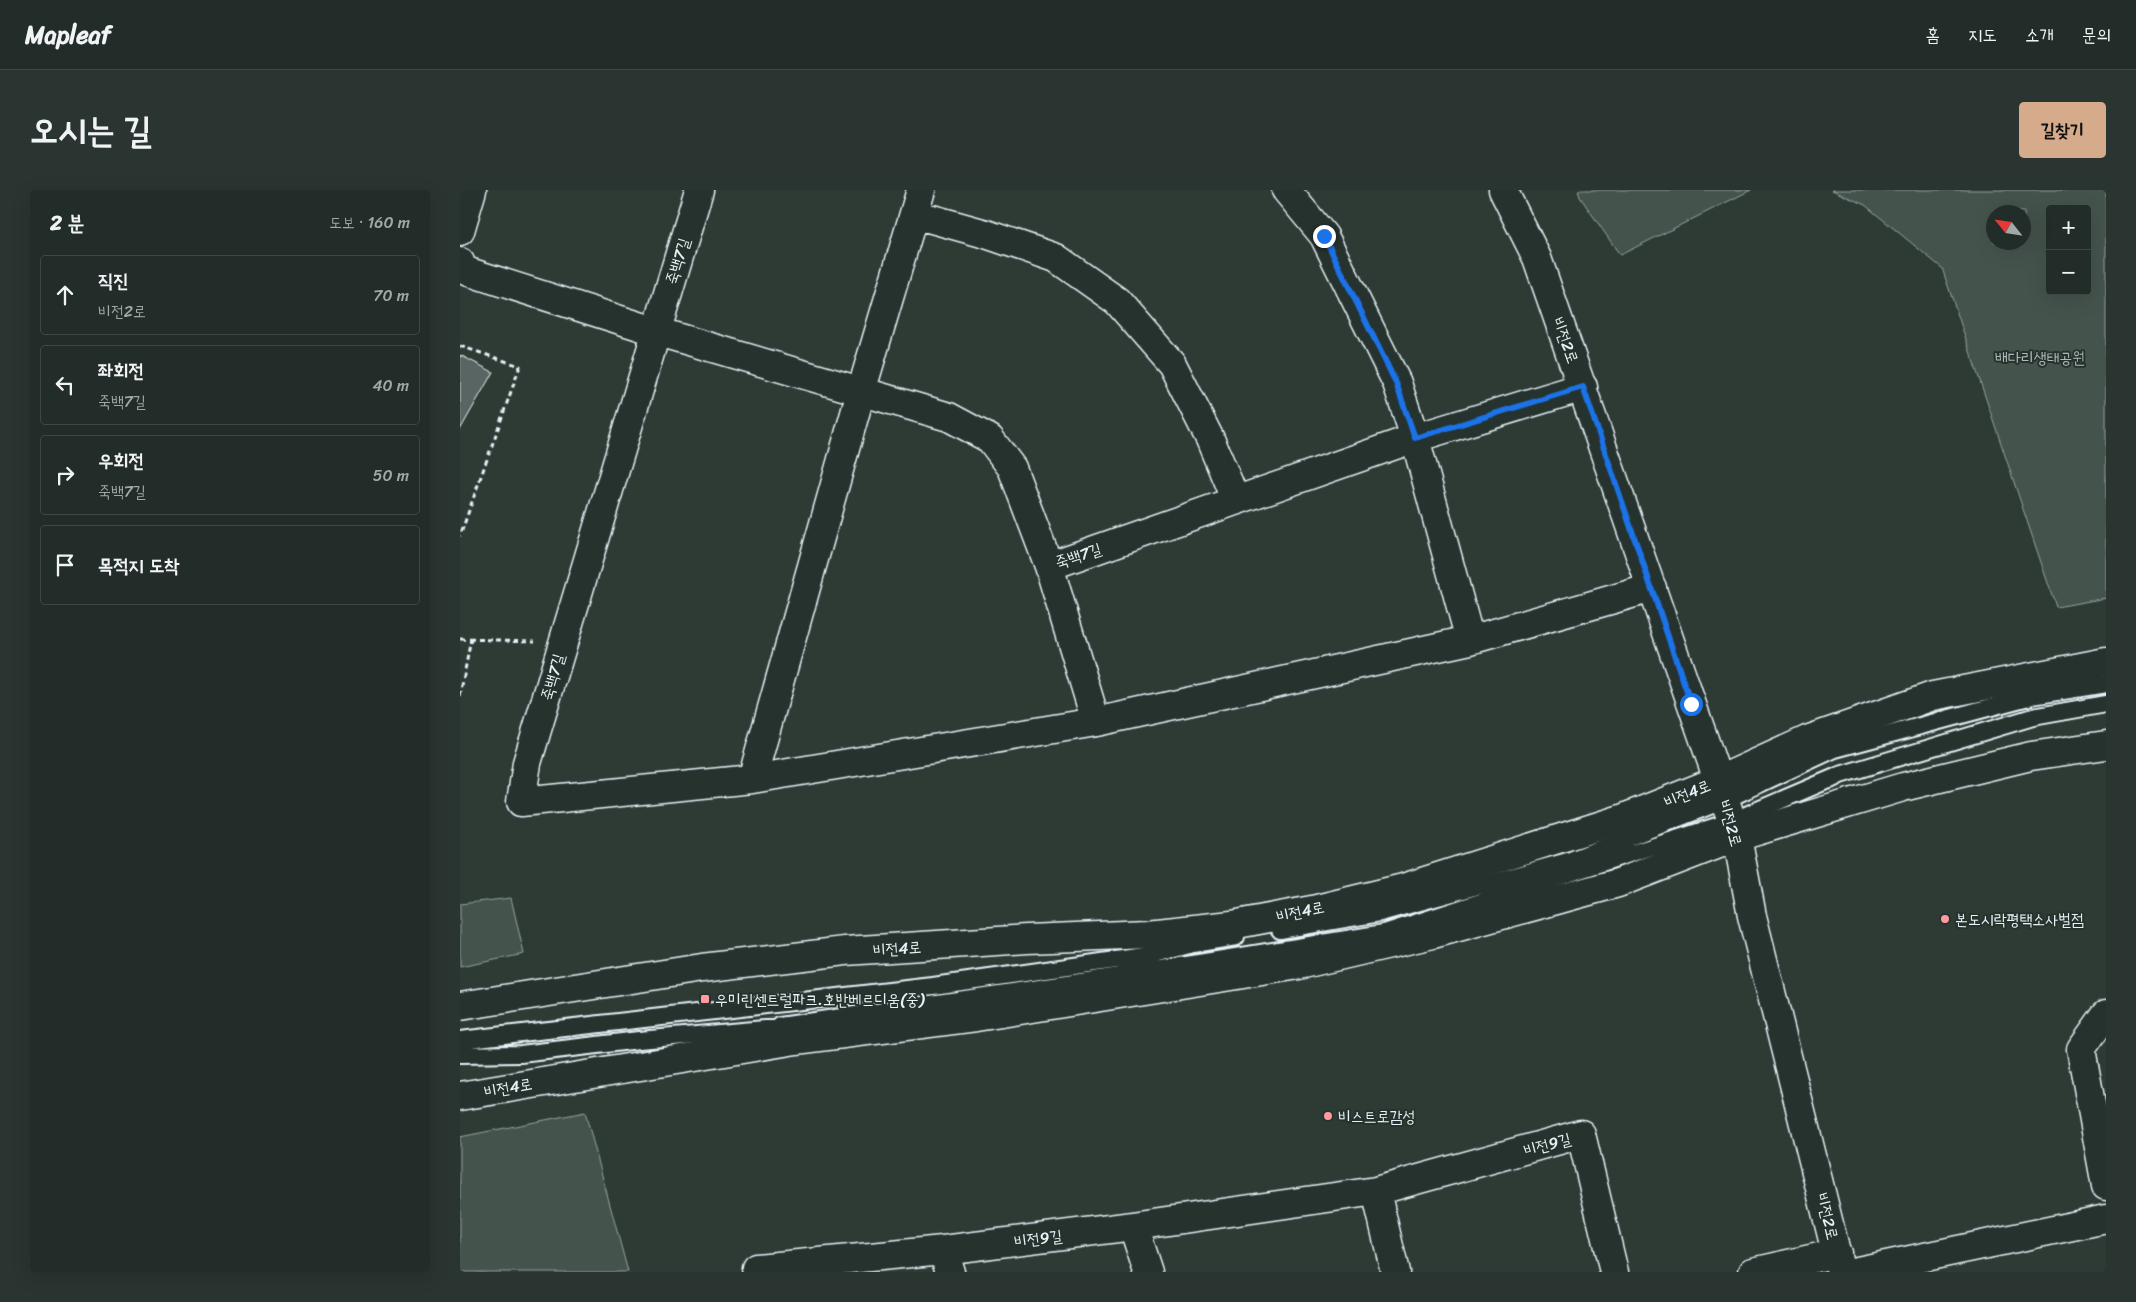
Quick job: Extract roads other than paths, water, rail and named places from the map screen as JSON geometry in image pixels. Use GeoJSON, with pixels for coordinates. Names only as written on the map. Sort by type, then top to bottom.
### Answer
{"type":"FeatureCollection","features":[{"type":"Feature","properties":{"kind":"street"},"geometry":{"type":"LineString","coordinates":[[460,230],[472,190]]}},
{"type":"Feature","properties":{"kind":"street","name":"죽백7길"},"geometry":{"type":"LineString","coordinates":[[699,190],[655,331],[527,763],[521,802],[752,779],[1096,722],[1475,638],[1652,588]]}},
{"type":"Feature","properties":{"kind":"street"},"geometry":{"type":"LineString","coordinates":[[1286,190],[1324,236],[1396,383],[1415,438],[1475,638]]}},
{"type":"Feature","properties":{"kind":"street","name":"비전2로"},"geometry":{"type":"LineString","coordinates":[[1503,190],[1537,258],[1728,809],[1752,916],[1844,1266]]}},
{"type":"Feature","properties":{"kind":"street"},"geometry":{"type":"LineString","coordinates":[[752,779],[861,392],[917,202],[986,234],[1056,258],[1117,300],[1172,364],[1210,439],[1236,501]]}},
{"type":"Feature","properties":{"kind":"street"},"geometry":{"type":"LineString","coordinates":[[460,262],[463,270],[655,331]]}},
{"type":"Feature","properties":{"kind":"street","name":"죽백7길"},"geometry":{"type":"LineString","coordinates":[[655,331],[949,417],[990,439],[1012,468],[1049,566],[1415,438]]}},
{"type":"Feature","properties":{"kind":"street"},"geometry":{"type":"LineString","coordinates":[[1415,438],[1583,387]]}},
{"type":"Feature","properties":{"kind":"street"},"geometry":{"type":"LineString","coordinates":[[1049,566],[1096,722]]}},
{"type":"Feature","properties":{"kind":"street","name":"비전4로"},"geometry":{"type":"LineString","coordinates":[[460,1096],[796,1040],[976,1017],[1309,962],[1433,934],[1618,883],[1728,809],[1807,740],[1933,696],[2106,662]]}},
{"type":"Feature","properties":{"kind":"street","name":"비전4로"},"geometry":{"type":"LineString","coordinates":[[460,1006],[702,968],[845,951],[1148,934],[1232,925],[1312,910],[1403,888],[1624,818],[1728,809],[1903,787],[2031,756],[2106,745]]}},
{"type":"Feature","properties":{"kind":"street"},"geometry":{"type":"LineString","coordinates":[[2106,1014],[2081,1048],[2106,1186]]}},
{"type":"Feature","properties":{"kind":"street","name":"비전9길"},"geometry":{"type":"LineString","coordinates":[[758,1272],[756,1268],[947,1261],[1133,1226],[1376,1191],[1581,1134],[1614,1272]]}},
{"type":"Feature","properties":{"kind":"street"},"geometry":{"type":"LineString","coordinates":[[1376,1191],[1394,1272]]}},
{"type":"Feature","properties":{"kind":"street"},"geometry":{"type":"LineString","coordinates":[[1754,1272],[1844,1266],[2106,1219]]}},
{"type":"Feature","properties":{"kind":"street"},"geometry":{"type":"LineString","coordinates":[[1133,1226],[1148,1272]]}},
{"type":"Feature","properties":{"kind":"lane"},"geometry":{"type":"LineString","coordinates":[[460,1055],[521,1054],[780,1026],[1094,980],[1384,933],[1728,809],[1835,749],[2032,696],[2106,684]]}},
{"type":"Feature","properties":{"kind":"lane"},"geometry":{"type":"LineString","coordinates":[[460,1040],[933,986],[1151,955],[1193,944],[1390,910],[1568,861],[1728,809],[2033,718],[2106,704]]}},
{"type":"Feature","properties":{"kind":"lane"},"geometry":{"type":"LineString","coordinates":[[1193,944],[1232,925]]}},
{"type":"Feature","properties":{"kind":"lane"},"geometry":{"type":"LineString","coordinates":[[780,1026],[872,1030]]}},
{"type":"Feature","properties":{"kind":"place","name":"본도시락평택소사벌점"},"geometry":{"type":"Point","coordinates":[1945,919]}},
{"type":"Feature","properties":{"kind":"place","name":"우미린센트럴파크.호반베르디움(중)"},"geometry":{"type":"Point","coordinates":[705,999]}},
{"type":"Feature","properties":{"kind":"place","name":"비스트로감성"},"geometry":{"type":"Point","coordinates":[1328,1116]}},
{"type":"Feature","properties":{"kind":"park label","name":"배다리생태공원"},"geometry":{"type":"Point","coordinates":[2040,357]}}]}
